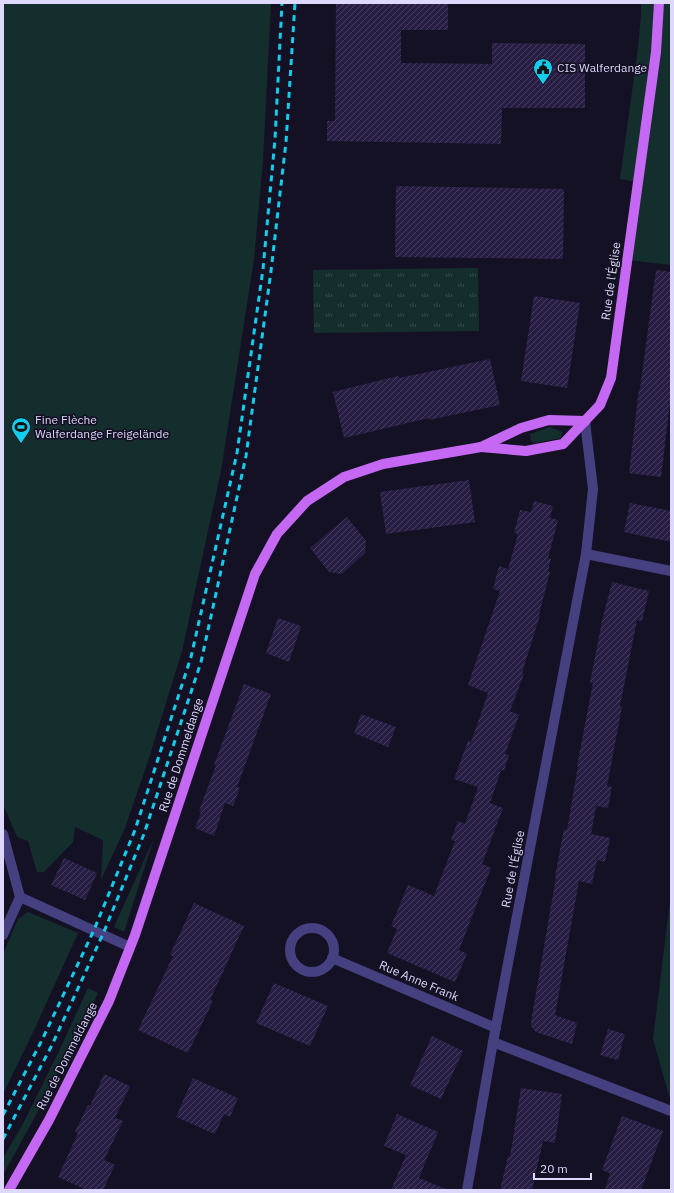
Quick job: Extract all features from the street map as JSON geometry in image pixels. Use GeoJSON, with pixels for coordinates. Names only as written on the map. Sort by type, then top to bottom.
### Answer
{"type":"FeatureCollection","features":[{"type":"Feature","properties":{"kind":"main road","name":"Rue de l'Église"},"geometry":{"type":"LineString","coordinates":[[585,421],[600,405],[611,378],[656,52],[659,3]]}},
{"type":"Feature","properties":{"kind":"main road","name":"Rue de Dommeldange"},"geometry":{"type":"LineString","coordinates":[[481,447],[521,428],[549,420],[585,421]]}},
{"type":"Feature","properties":{"kind":"main road","name":"Rue de Dommeldange"},"geometry":{"type":"LineString","coordinates":[[9,1190],[50,1120],[109,1001],[130,947],[255,574],[277,534],[307,501],[344,477],[383,464],[481,447],[526,451],[563,444],[585,421]]}},
{"type":"Feature","properties":{"kind":"street","name":"Rue de l'Église"},"geometry":{"type":"LineString","coordinates":[[467,1190],[493,1042],[586,554],[593,489],[585,421]]}},
{"type":"Feature","properties":{"kind":"street"},"geometry":{"type":"LineString","coordinates":[[586,554],[671,571]]}},
{"type":"Feature","properties":{"kind":"street"},"geometry":{"type":"LineString","coordinates":[[3,834],[20,897],[3,935]]}},
{"type":"Feature","properties":{"kind":"street"},"geometry":{"type":"LineString","coordinates":[[20,897],[130,947]]}},
{"type":"Feature","properties":{"kind":"street"},"geometry":{"type":"LineString","coordinates":[[317,929],[328,935],[331,940],[334,946],[332,958],[324,969],[318,972],[304,971],[294,962],[291,956],[291,943],[294,937],[304,930],[317,929]]}},
{"type":"Feature","properties":{"kind":"street","name":"Rue Anne Frank"},"geometry":{"type":"LineString","coordinates":[[332,958],[496,1028]]}},
{"type":"Feature","properties":{"kind":"street"},"geometry":{"type":"LineString","coordinates":[[493,1042],[671,1111]]}},
{"type":"Feature","properties":{"kind":"green space"},"geometry":{"type":"Polygon","coordinates":[[[3,3],[271,3],[263,160],[254,259],[221,471],[182,651],[149,758],[125,828],[101,880],[103,840],[75,827],[73,842],[44,872],[37,872],[28,841],[17,837],[3,804],[3,3]]]}},
{"type":"Feature","properties":{"kind":"green space"},"geometry":{"type":"Polygon","coordinates":[[[641,3],[671,3],[671,265],[627,260],[637,182],[620,179],[638,48],[641,3]]]}},
{"type":"Feature","properties":{"kind":"green space"},"geometry":{"type":"Polygon","coordinates":[[[478,268],[479,331],[314,333],[313,270],[478,268]]]}},
{"type":"Feature","properties":{"kind":"green space"},"geometry":{"type":"Polygon","coordinates":[[[550,427],[562,432],[561,438],[535,443],[531,441],[530,434],[550,427]]]}},
{"type":"Feature","properties":{"kind":"green space"},"geometry":{"type":"Polygon","coordinates":[[[154,838],[124,932],[114,927],[154,838]]]}},
{"type":"Feature","properties":{"kind":"green space"},"geometry":{"type":"Polygon","coordinates":[[[671,893],[671,1097],[669,1096],[653,1039],[671,893]]]}},
{"type":"Feature","properties":{"kind":"green space"},"geometry":{"type":"Polygon","coordinates":[[[28,912],[78,933],[3,1094],[3,954],[18,919],[28,912]]]}},
{"type":"Feature","properties":{"kind":"green space"},"geometry":{"type":"Polygon","coordinates":[[[88,988],[98,993],[76,1042],[3,1175],[3,1158],[23,1124],[88,988]]]}},
{"type":"Feature","properties":{"kind":"building"},"geometry":{"type":"Polygon","coordinates":[[[336,3],[448,3],[448,30],[401,30],[401,63],[492,64],[492,43],[585,44],[585,108],[502,108],[501,144],[327,141],[327,121],[335,121],[336,3]]]}},
{"type":"Feature","properties":{"kind":"building"},"geometry":{"type":"Polygon","coordinates":[[[396,186],[564,189],[563,259],[395,257],[396,186]]]}},
{"type":"Feature","properties":{"kind":"building"},"geometry":{"type":"Polygon","coordinates":[[[656,270],[671,272],[671,394],[661,477],[629,473],[656,270]]]}},
{"type":"Feature","properties":{"kind":"building"},"geometry":{"type":"Polygon","coordinates":[[[534,296],[580,303],[567,388],[521,381],[534,296]]]}},
{"type":"Feature","properties":{"kind":"building"},"geometry":{"type":"Polygon","coordinates":[[[490,359],[500,405],[429,420],[429,418],[344,438],[333,392],[398,376],[399,378],[490,359]]]}},
{"type":"Feature","properties":{"kind":"building"},"geometry":{"type":"Polygon","coordinates":[[[469,480],[475,522],[386,534],[380,492],[469,480]]]}},
{"type":"Feature","properties":{"kind":"building"},"geometry":{"type":"Polygon","coordinates":[[[534,501],[553,506],[550,518],[558,520],[548,558],[551,559],[548,571],[550,572],[540,615],[522,673],[524,674],[510,711],[519,715],[505,754],[509,755],[504,771],[501,770],[490,803],[503,808],[482,864],[491,868],[459,950],[467,954],[455,982],[387,953],[397,929],[391,926],[408,885],[434,896],[455,841],[451,840],[458,821],[465,824],[478,787],[454,779],[468,741],[471,742],[488,693],[468,685],[500,591],[493,589],[499,566],[508,569],[518,534],[514,533],[520,510],[531,512],[534,501]]]}},
{"type":"Feature","properties":{"kind":"building"},"geometry":{"type":"Polygon","coordinates":[[[630,503],[671,511],[671,542],[624,532],[630,503]]]}},
{"type":"Feature","properties":{"kind":"building"},"geometry":{"type":"Polygon","coordinates":[[[347,517],[366,541],[365,553],[342,574],[329,572],[310,548],[347,517]]]}},
{"type":"Feature","properties":{"kind":"building"},"geometry":{"type":"Polygon","coordinates":[[[612,582],[649,591],[642,621],[637,620],[620,706],[622,707],[607,786],[612,787],[608,808],[596,806],[591,834],[610,838],[605,862],[597,860],[592,884],[579,881],[555,1015],[577,1023],[572,1044],[536,1032],[531,1026],[531,1022],[555,877],[564,829],[567,830],[577,766],[593,683],[590,683],[602,621],[612,582]]]}},
{"type":"Feature","properties":{"kind":"building"},"geometry":{"type":"Polygon","coordinates":[[[278,618],[301,626],[289,662],[266,653],[278,618]]]}},
{"type":"Feature","properties":{"kind":"building"},"geometry":{"type":"Polygon","coordinates":[[[244,684],[271,694],[237,787],[240,788],[233,806],[225,803],[214,836],[195,828],[201,812],[199,811],[216,765],[214,765],[244,684]]]}},
{"type":"Feature","properties":{"kind":"building"},"geometry":{"type":"Polygon","coordinates":[[[361,714],[396,727],[388,747],[354,733],[361,714]]]}},
{"type":"Feature","properties":{"kind":"building"},"geometry":{"type":"Polygon","coordinates":[[[64,858],[97,873],[85,900],[51,885],[64,858]]]}},
{"type":"Feature","properties":{"kind":"building"},"geometry":{"type":"Polygon","coordinates":[[[194,903],[244,926],[210,1000],[213,1001],[188,1053],[138,1030],[173,956],[170,955],[194,903]]]}},
{"type":"Feature","properties":{"kind":"building"},"geometry":{"type":"Polygon","coordinates":[[[274,983],[328,1006],[310,1046],[256,1023],[274,983]]]}},
{"type":"Feature","properties":{"kind":"building"},"geometry":{"type":"Polygon","coordinates":[[[608,1029],[625,1034],[618,1060],[600,1055],[608,1029]]]}},
{"type":"Feature","properties":{"kind":"building"},"geometry":{"type":"Polygon","coordinates":[[[432,1036],[463,1051],[441,1099],[410,1085],[432,1036]]]}},
{"type":"Feature","properties":{"kind":"building"},"geometry":{"type":"Polygon","coordinates":[[[104,1074],[130,1086],[115,1118],[123,1121],[104,1160],[115,1165],[103,1190],[87,1190],[58,1177],[78,1133],[75,1132],[88,1105],[90,1106],[104,1074]]]}},
{"type":"Feature","properties":{"kind":"building"},"geometry":{"type":"Polygon","coordinates":[[[193,1078],[238,1098],[230,1117],[224,1114],[215,1134],[176,1117],[193,1078]]]}},
{"type":"Feature","properties":{"kind":"building"},"geometry":{"type":"Polygon","coordinates":[[[521,1088],[562,1094],[555,1143],[543,1141],[532,1190],[500,1190],[508,1156],[510,1157],[521,1088]]]}},
{"type":"Feature","properties":{"kind":"building"},"geometry":{"type":"Polygon","coordinates":[[[397,1114],[438,1132],[419,1178],[448,1190],[391,1190],[406,1155],[384,1146],[397,1114]]]}},
{"type":"Feature","properties":{"kind":"building"},"geometry":{"type":"Polygon","coordinates":[[[622,1116],[663,1131],[641,1190],[605,1190],[610,1173],[602,1170],[622,1116]]]}},
{"type":"Feature","properties":{"kind":"railway"},"geometry":{"type":"LineString","coordinates":[[3,1115],[42,1040],[94,930],[135,830],[191,657],[237,453],[263,269],[275,139],[282,3]]}},
{"type":"Feature","properties":{"kind":"railway"},"geometry":{"type":"LineString","coordinates":[[3,1139],[52,1045],[103,934],[144,834],[201,662],[246,456],[271,271],[286,142],[295,3]]}},
{"type":"Feature","properties":{"kind":"place","name":"CIS Walferdange"},"geometry":{"type":"Point","coordinates":[543,85]}},
{"type":"Feature","properties":{"kind":"place","name":"Fine Flèche Walferdange Freigelände"},"geometry":{"type":"Point","coordinates":[21,444]}}]}
